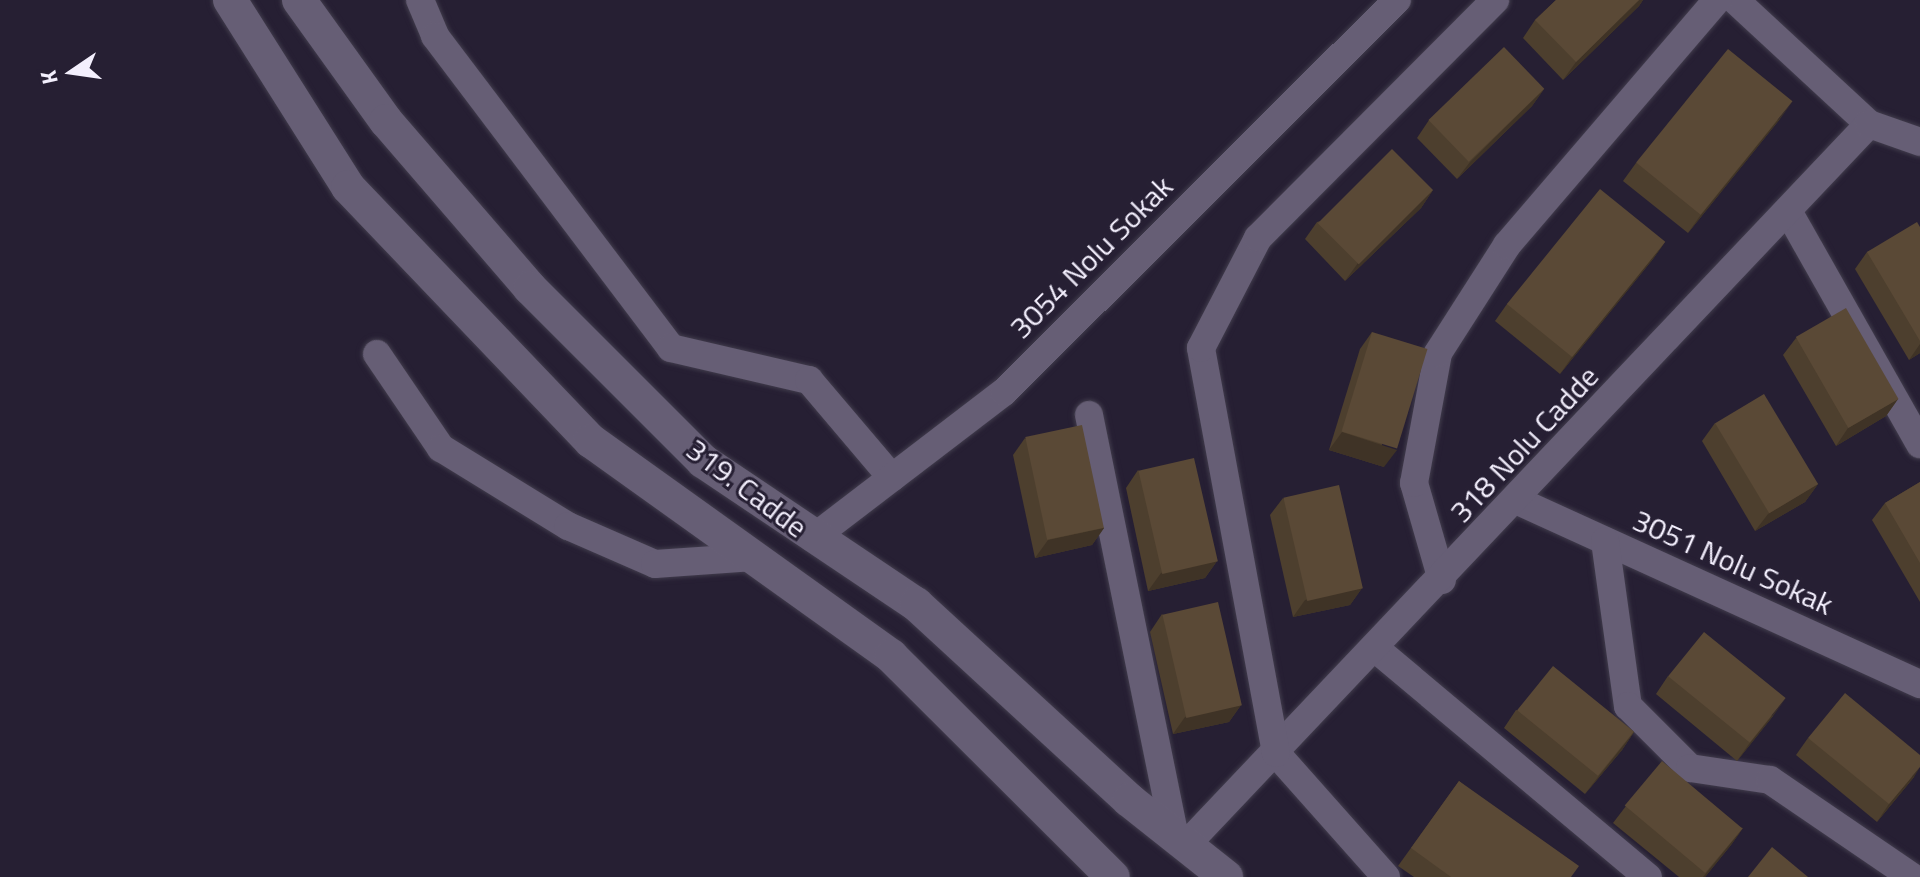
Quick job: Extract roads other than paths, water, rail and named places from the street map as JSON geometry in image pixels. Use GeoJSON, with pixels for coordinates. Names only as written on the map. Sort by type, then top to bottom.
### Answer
{"type":"FeatureCollection","features":[{"type":"Feature","properties":{"kind":"street","name":"319. Cadde"},"geometry":{"type":"LineString","coordinates":[[230,0],[348,187],[591,441],[891,656],[1113,877]]}},
{"type":"Feature","properties":{"kind":"street","name":"319. Cadde"},"geometry":{"type":"LineString","coordinates":[[299,0],[386,121],[530,288],[703,461],[813,538],[916,604],[1181,841],[1226,877]]}},
{"type":"Feature","properties":{"kind":"street"},"geometry":{"type":"LineString","coordinates":[[420,0],[435,36],[671,348],[809,380],[892,478]]}},
{"type":"Feature","properties":{"kind":"street","name":"3054 Nolu Sokak"},"geometry":{"type":"LineString","coordinates":[[813,538],[1004,392],[1397,0]]}},
{"type":"Feature","properties":{"kind":"street"},"geometry":{"type":"LineString","coordinates":[[1386,877],[1276,753],[1201,348],[1258,238],[1495,0]]}},
{"type":"Feature","properties":{"kind":"street"},"geometry":{"type":"LineString","coordinates":[[1442,580],[1414,483],[1438,353],[1507,245],[1717,0]]}},
{"type":"Feature","properties":{"kind":"street"},"geometry":{"type":"LineString","coordinates":[[1735,0],[1869,124],[1920,142]]}},
{"type":"Feature","properties":{"kind":"street","name":"318 Nolu Cadde"},"geometry":{"type":"LineString","coordinates":[[1181,841],[1276,753],[1376,649],[1869,124]]}},
{"type":"Feature","properties":{"kind":"street"},"geometry":{"type":"LineString","coordinates":[[1788,211],[1920,444]]}},
{"type":"Feature","properties":{"kind":"street"},"geometry":{"type":"LineString","coordinates":[[377,354],[441,448],[568,526],[655,564],[754,557]]}},
{"type":"Feature","properties":{"kind":"street"},"geometry":{"type":"LineString","coordinates":[[1089,415],[1181,841]]}},
{"type":"Feature","properties":{"kind":"street","name":"3051 Nolu Sokak"},"geometry":{"type":"LineString","coordinates":[[1518,501],[1920,684]]}},
{"type":"Feature","properties":{"kind":"street"},"geometry":{"type":"LineString","coordinates":[[1605,541],[1628,706],[1690,768],[1770,780],[1912,877]]}},
{"type":"Feature","properties":{"kind":"street"},"geometry":{"type":"LineString","coordinates":[[1376,649],[1648,877]]}}]}
